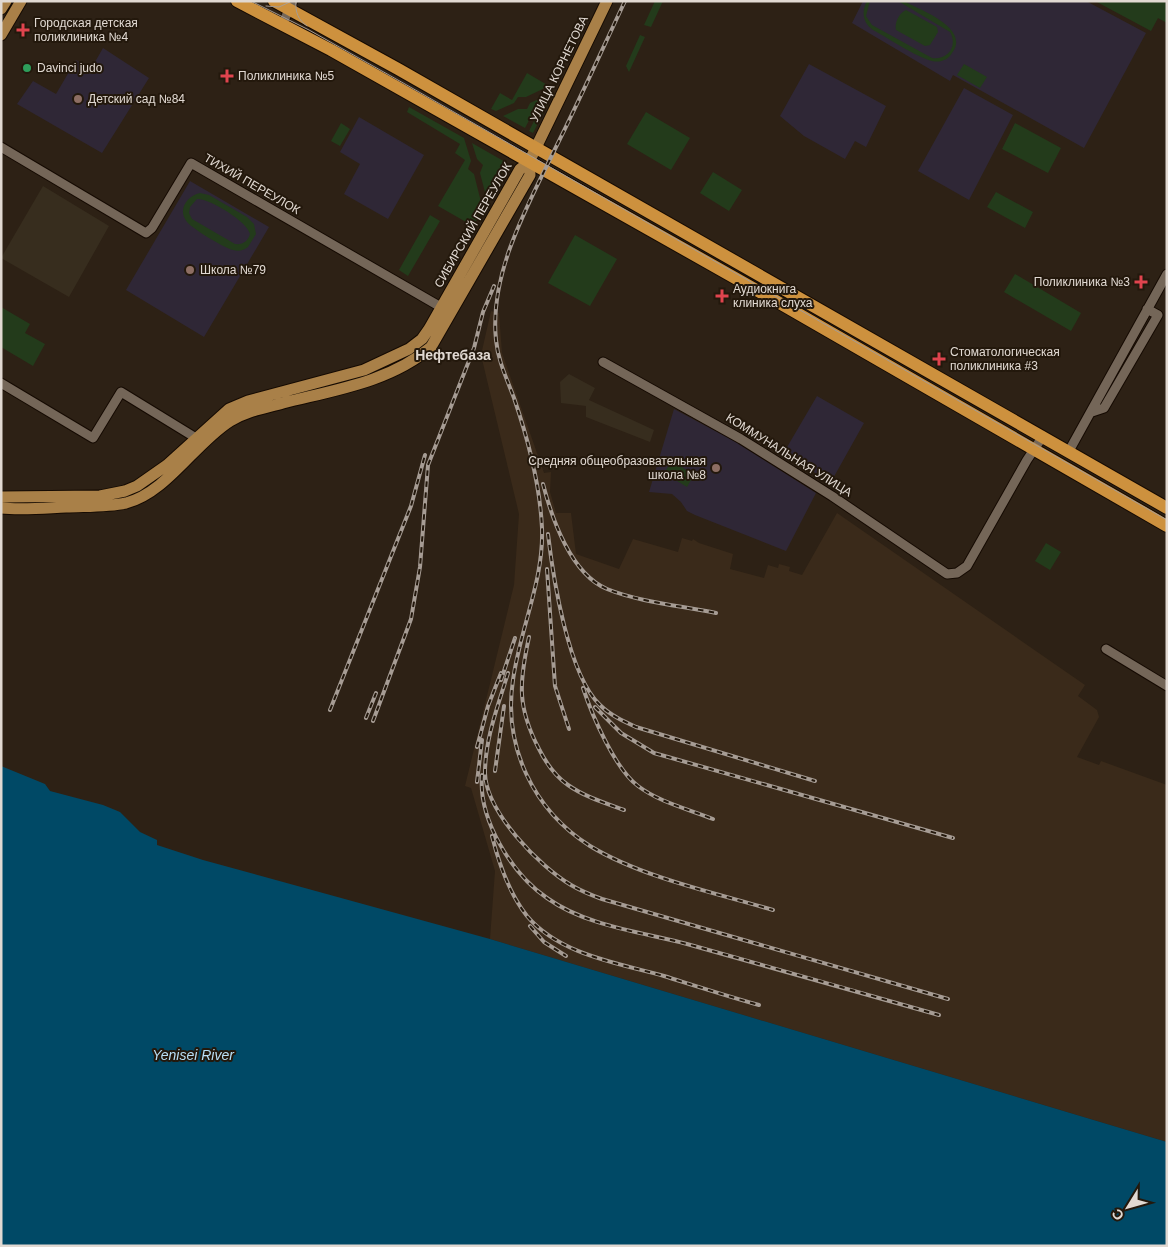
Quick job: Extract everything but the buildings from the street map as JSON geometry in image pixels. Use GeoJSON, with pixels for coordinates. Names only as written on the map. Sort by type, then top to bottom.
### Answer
{"type":"FeatureCollection","features":[{"type":"Feature","properties":{"kind":"highway"},"geometry":{"type":"LineString","coordinates":[[237,1],[331,50],[783,305],[1167,526]]}},
{"type":"Feature","properties":{"kind":"highway"},"geometry":{"type":"LineString","coordinates":[[274,1],[292,5],[536,148],[1167,508]]}},
{"type":"Feature","properties":{"kind":"main road"},"geometry":{"type":"LineString","coordinates":[[1,9],[6,1]]}},
{"type":"Feature","properties":{"kind":"main road"},"geometry":{"type":"LineString","coordinates":[[1,35],[21,1]]}},
{"type":"Feature","properties":{"kind":"main road","name":"УЛИЦА КОРНЕТОВА"},"geometry":{"type":"LineString","coordinates":[[528,162],[607,1]]}},
{"type":"Feature","properties":{"kind":"main road","name":"СИБИРСКИЙ ПЕРЕУЛОК"},"geometry":{"type":"LineString","coordinates":[[1,508],[100,501],[158,478],[230,421],[250,412],[367,381],[398,369],[418,358],[430,347],[445,310],[520,169],[528,162]]}},
{"type":"Feature","properties":{"kind":"main road","name":"СИБИРСКИЙ ПЕРЕУЛОК"},"geometry":{"type":"LineString","coordinates":[[158,478],[196,438],[223,414],[248,401],[364,370],[387,361],[422,339],[445,310]]}},
{"type":"Feature","properties":{"kind":"main road","name":"СИБИРСКИЙ ПЕРЕУЛОК"},"geometry":{"type":"LineString","coordinates":[[1,497],[100,501]]}},
{"type":"Feature","properties":{"kind":"street"},"geometry":{"type":"LineString","coordinates":[[282,25],[292,5]]}},
{"type":"Feature","properties":{"kind":"street","name":"ТИХИЙ ПЕРЕУЛОК"},"geometry":{"type":"LineString","coordinates":[[1,147],[146,234],[152,228],[191,163],[445,310]]}},
{"type":"Feature","properties":{"kind":"street"},"geometry":{"type":"LineString","coordinates":[[1069,451],[1167,274]]}},
{"type":"Feature","properties":{"kind":"street","name":"КОММУНАЛЬНАЯ УЛИЦА"},"geometry":{"type":"LineString","coordinates":[[603,362],[734,434],[832,496],[947,574],[957,573],[967,566],[1034,450]]}},
{"type":"Feature","properties":{"kind":"street"},"geometry":{"type":"LineString","coordinates":[[1,383],[93,438],[121,392],[196,438]]}},
{"type":"Feature","properties":{"kind":"street"},"geometry":{"type":"LineString","coordinates":[[1034,450],[1043,436]]}},
{"type":"Feature","properties":{"kind":"street"},"geometry":{"type":"LineString","coordinates":[[1106,649],[1167,686]]}},
{"type":"Feature","properties":{"kind":"shaded area"},"geometry":{"type":"Polygon","coordinates":[[[863,1],[1086,1],[1146,33],[1084,148],[953,75],[950,81],[852,23],[863,1]]]}},
{"type":"Feature","properties":{"kind":"shaded area","name":"Детский сад №84"},"geometry":{"type":"Polygon","coordinates":[[[103,48],[149,78],[102,153],[17,104],[33,81],[56,94],[76,60],[91,69],[103,48]]]}},
{"type":"Feature","properties":{"kind":"shaded area"},"geometry":{"type":"Polygon","coordinates":[[[809,64],[886,106],[866,147],[855,141],[845,159],[804,136],[780,116],[809,64]]]}},
{"type":"Feature","properties":{"kind":"shaded area"},"geometry":{"type":"Polygon","coordinates":[[[964,88],[1013,115],[969,200],[918,171],[964,88]]]}},
{"type":"Feature","properties":{"kind":"shaded area"},"geometry":{"type":"Polygon","coordinates":[[[359,117],[424,155],[388,219],[344,194],[360,164],[340,152],[359,117]]]}},
{"type":"Feature","properties":{"kind":"shaded area","name":"Школа №79"},"geometry":{"type":"Polygon","coordinates":[[[190,181],[269,227],[204,337],[126,290],[190,181]]]}},
{"type":"Feature","properties":{"kind":"shaded area"},"geometry":{"type":"Polygon","coordinates":[[[43,186],[109,226],[69,297],[1,258],[43,186]]]}},
{"type":"Feature","properties":{"kind":"shaded area"},"geometry":{"type":"Polygon","coordinates":[[[491,311],[499,313],[502,353],[544,473],[551,472],[550,492],[556,513],[571,513],[576,554],[619,569],[633,539],[678,552],[682,538],[692,541],[693,539],[699,543],[733,554],[730,569],[764,578],[768,565],[778,568],[779,564],[790,567],[789,571],[802,575],[837,513],[1085,685],[1078,696],[1097,710],[1099,717],[1077,757],[1099,765],[1101,761],[1167,785],[1167,1142],[490,939],[495,871],[471,788],[465,786],[514,585],[519,514],[481,355],[491,311]]]}},
{"type":"Feature","properties":{"kind":"shaded area"},"geometry":{"type":"Polygon","coordinates":[[[569,374],[595,388],[589,400],[654,430],[650,442],[586,417],[586,406],[561,403],[560,382],[569,374]]]}},
{"type":"Feature","properties":{"kind":"shaded area"},"geometry":{"type":"Polygon","coordinates":[[[817,396],[864,423],[831,482],[783,454],[817,396]]]}},
{"type":"Feature","properties":{"kind":"shaded area","name":"Средняя общеобразовательная школа №8"},"geometry":{"type":"Polygon","coordinates":[[[674,409],[734,441],[816,493],[786,551],[687,511],[672,494],[649,492],[674,409]]]}},
{"type":"Feature","properties":{"kind":"green space"},"geometry":{"type":"Polygon","coordinates":[[[655,1],[663,1],[651,27],[644,25],[655,1]]]}},
{"type":"Feature","properties":{"kind":"green space"},"geometry":{"type":"Polygon","coordinates":[[[867,1],[870,1],[866,16],[872,25],[932,58],[943,57],[950,51],[953,42],[950,32],[898,1],[904,1],[941,21],[955,36],[956,44],[952,53],[944,60],[938,62],[925,59],[873,30],[867,24],[864,17],[867,1]]]}},
{"type":"Feature","properties":{"kind":"green space"},"geometry":{"type":"Polygon","coordinates":[[[1095,1],[1163,1],[1167,4],[1167,23],[1158,18],[1151,31],[1095,1]]]}},
{"type":"Feature","properties":{"kind":"green space"},"geometry":{"type":"Polygon","coordinates":[[[906,10],[937,27],[938,32],[930,45],[925,46],[896,30],[898,18],[906,10]]]}},
{"type":"Feature","properties":{"kind":"green space"},"geometry":{"type":"Polygon","coordinates":[[[640,35],[645,37],[629,72],[626,66],[640,35]]]}},
{"type":"Feature","properties":{"kind":"green space"},"geometry":{"type":"Polygon","coordinates":[[[964,64],[987,77],[980,88],[957,75],[964,64]]]}},
{"type":"Feature","properties":{"kind":"green space"},"geometry":{"type":"Polygon","coordinates":[[[527,73],[549,86],[526,97],[518,97],[514,103],[496,111],[491,109],[500,93],[512,100],[527,73]]]}},
{"type":"Feature","properties":{"kind":"green space"},"geometry":{"type":"Polygon","coordinates":[[[552,96],[533,133],[529,131],[546,97],[552,96]]]}},
{"type":"Feature","properties":{"kind":"green space"},"geometry":{"type":"Polygon","coordinates":[[[541,98],[525,128],[503,116],[518,109],[527,109],[530,103],[541,98]]]}},
{"type":"Feature","properties":{"kind":"green space"},"geometry":{"type":"Polygon","coordinates":[[[409,107],[464,138],[471,161],[468,169],[474,174],[483,210],[473,226],[438,206],[465,160],[455,153],[460,144],[407,112],[409,107]]]}},
{"type":"Feature","properties":{"kind":"green space"},"geometry":{"type":"Polygon","coordinates":[[[646,112],[690,138],[671,170],[627,144],[646,112]]]}},
{"type":"Feature","properties":{"kind":"green space"},"geometry":{"type":"Polygon","coordinates":[[[341,123],[350,129],[340,146],[331,141],[341,123]]]}},
{"type":"Feature","properties":{"kind":"green space"},"geometry":{"type":"Polygon","coordinates":[[[1015,123],[1061,148],[1048,173],[1002,149],[1015,123]]]}},
{"type":"Feature","properties":{"kind":"green space"},"geometry":{"type":"Polygon","coordinates":[[[472,143],[507,163],[487,200],[480,173],[483,165],[477,159],[472,143]]]}},
{"type":"Feature","properties":{"kind":"green space"},"geometry":{"type":"Polygon","coordinates":[[[713,172],[742,190],[729,211],[700,193],[713,172]]]}},
{"type":"Feature","properties":{"kind":"green space"},"geometry":{"type":"Polygon","coordinates":[[[996,192],[1033,212],[1025,228],[987,207],[996,192]]]}},
{"type":"Feature","properties":{"kind":"green space"},"geometry":{"type":"Polygon","coordinates":[[[200,193],[209,195],[247,217],[254,224],[256,234],[248,247],[239,251],[229,249],[190,225],[184,217],[183,208],[188,200],[200,193]],[[197,199],[190,207],[189,213],[192,219],[235,244],[243,243],[248,239],[250,234],[243,223],[219,206],[197,199]]]}},
{"type":"Feature","properties":{"kind":"green space"},"geometry":{"type":"Polygon","coordinates":[[[430,215],[440,221],[408,276],[399,270],[430,215]]]}},
{"type":"Feature","properties":{"kind":"green space"},"geometry":{"type":"Polygon","coordinates":[[[575,235],[617,259],[590,306],[548,283],[575,235]]]}},
{"type":"Feature","properties":{"kind":"green space"},"geometry":{"type":"Polygon","coordinates":[[[1015,274],[1081,313],[1071,331],[1004,292],[1015,274]]]}},
{"type":"Feature","properties":{"kind":"green space"},"geometry":{"type":"Polygon","coordinates":[[[1,307],[30,324],[25,333],[45,344],[33,366],[1,347],[1,307]]]}},
{"type":"Feature","properties":{"kind":"green space"},"geometry":{"type":"Polygon","coordinates":[[[672,461],[694,475],[687,487],[664,473],[672,461]]]}},
{"type":"Feature","properties":{"kind":"green space"},"geometry":{"type":"Polygon","coordinates":[[[1046,543],[1061,552],[1050,570],[1035,561],[1046,543]]]}},
{"type":"Feature","properties":{"kind":"water","name":"Yenisei River"},"geometry":{"type":"Polygon","coordinates":[[[1,766],[45,784],[50,791],[103,805],[120,812],[140,832],[157,840],[157,845],[203,860],[490,939],[1167,1142],[1167,1246],[1,1246],[1,766]]]}},
{"type":"Feature","properties":{"kind":"tram line"},"geometry":{"type":"LineString","coordinates":[[251,1],[309,30],[405,84],[1167,520]]}},
{"type":"Feature","properties":{"kind":"tram line"},"geometry":{"type":"LineString","coordinates":[[266,6],[279,7],[292,1]]}},
{"type":"Feature","properties":{"kind":"tram line"},"geometry":{"type":"LineString","coordinates":[[296,1],[298,15],[307,26]]}},
{"type":"Feature","properties":{"kind":"railway"},"geometry":{"type":"LineString","coordinates":[[625,1],[523,216],[513,240],[498,290],[495,315],[497,348],[524,430],[539,495],[542,528],[542,548],[536,586],[516,661],[513,680],[511,705],[513,729],[518,752],[526,774],[538,795],[570,831],[590,846],[632,867],[773,910]]}},
{"type":"Feature","properties":{"kind":"railway"},"geometry":{"type":"LineString","coordinates":[[373,721],[411,619],[420,567],[428,465],[474,348],[483,312],[494,286]]}},
{"type":"Feature","properties":{"kind":"railway"},"geometry":{"type":"LineString","coordinates":[[330,710],[411,506],[425,455]]}},
{"type":"Feature","properties":{"kind":"railway"},"geometry":{"type":"LineString","coordinates":[[543,484],[552,513],[565,544],[573,558],[594,582],[607,589],[633,597],[716,613]]}},
{"type":"Feature","properties":{"kind":"railway"},"geometry":{"type":"LineString","coordinates":[[548,534],[558,599],[571,649],[579,672],[589,691],[604,709],[636,727],[815,781]]}},
{"type":"Feature","properties":{"kind":"railway"},"geometry":{"type":"LineString","coordinates":[[547,569],[555,686],[569,729]]}},
{"type":"Feature","properties":{"kind":"railway"},"geometry":{"type":"LineString","coordinates":[[529,637],[523,668],[522,694],[527,720],[542,754],[555,773],[568,785],[588,796],[624,810]]}},
{"type":"Feature","properties":{"kind":"railway"},"geometry":{"type":"LineString","coordinates":[[501,680],[515,638]]}},
{"type":"Feature","properties":{"kind":"railway"},"geometry":{"type":"LineString","coordinates":[[477,747],[488,706],[501,673]]}},
{"type":"Feature","properties":{"kind":"railway"},"geometry":{"type":"LineString","coordinates":[[508,673],[487,748],[485,773],[488,788],[494,804],[504,821],[530,851],[558,876],[571,885],[602,899],[948,999]]}},
{"type":"Feature","properties":{"kind":"railway"},"geometry":{"type":"LineString","coordinates":[[583,688],[605,741],[629,778],[646,792],[674,805],[713,819]]}},
{"type":"Feature","properties":{"kind":"railway"},"geometry":{"type":"LineString","coordinates":[[366,718],[376,693]]}},
{"type":"Feature","properties":{"kind":"railway"},"geometry":{"type":"LineString","coordinates":[[495,771],[504,706]]}},
{"type":"Feature","properties":{"kind":"railway"},"geometry":{"type":"LineString","coordinates":[[595,707],[621,733],[654,753],[953,838]]}},
{"type":"Feature","properties":{"kind":"railway"},"geometry":{"type":"LineString","coordinates":[[477,782],[482,740]]}},
{"type":"Feature","properties":{"kind":"railway"},"geometry":{"type":"LineString","coordinates":[[482,775],[485,809],[499,844],[521,874],[547,898],[562,908],[596,922],[687,944],[939,1015]]}},
{"type":"Feature","properties":{"kind":"railway"},"geometry":{"type":"LineString","coordinates":[[492,836],[505,878],[515,898],[527,916],[540,929],[556,940],[573,949],[609,962],[664,976],[759,1005]]}},
{"type":"Feature","properties":{"kind":"railway"},"geometry":{"type":"LineString","coordinates":[[530,926],[544,942],[566,956]]}},
{"type":"Feature","properties":{"kind":"place","name":"Городская детская поликлиника №4"},"geometry":{"type":"Point","coordinates":[23,30]}},
{"type":"Feature","properties":{"kind":"place","name":"Davinci judo"},"geometry":{"type":"Point","coordinates":[27,68]}},
{"type":"Feature","properties":{"kind":"place","name":"Поликлиника №5"},"geometry":{"type":"Point","coordinates":[227,76]}},
{"type":"Feature","properties":{"kind":"place","name":"Детский сад №84"},"geometry":{"type":"Point","coordinates":[78,99]}},
{"type":"Feature","properties":{"kind":"place","name":"Школа №79"},"geometry":{"type":"Point","coordinates":[190,270]}},
{"type":"Feature","properties":{"kind":"place","name":"Поликлиника №3"},"geometry":{"type":"Point","coordinates":[1141,282]}},
{"type":"Feature","properties":{"kind":"place","name":"Аудиокнига клиника слуха"},"geometry":{"type":"Point","coordinates":[722,296]}},
{"type":"Feature","properties":{"kind":"place","name":"Стоматологическая поликлиника #3"},"geometry":{"type":"Point","coordinates":[939,359]}},
{"type":"Feature","properties":{"kind":"place","name":"Средняя общеобразовательная школа №8"},"geometry":{"type":"Point","coordinates":[716,468]}},
{"type":"Feature","properties":{"kind":"district","name":"Нефтебаза"},"geometry":{"type":"Point","coordinates":[453,355]}}]}
